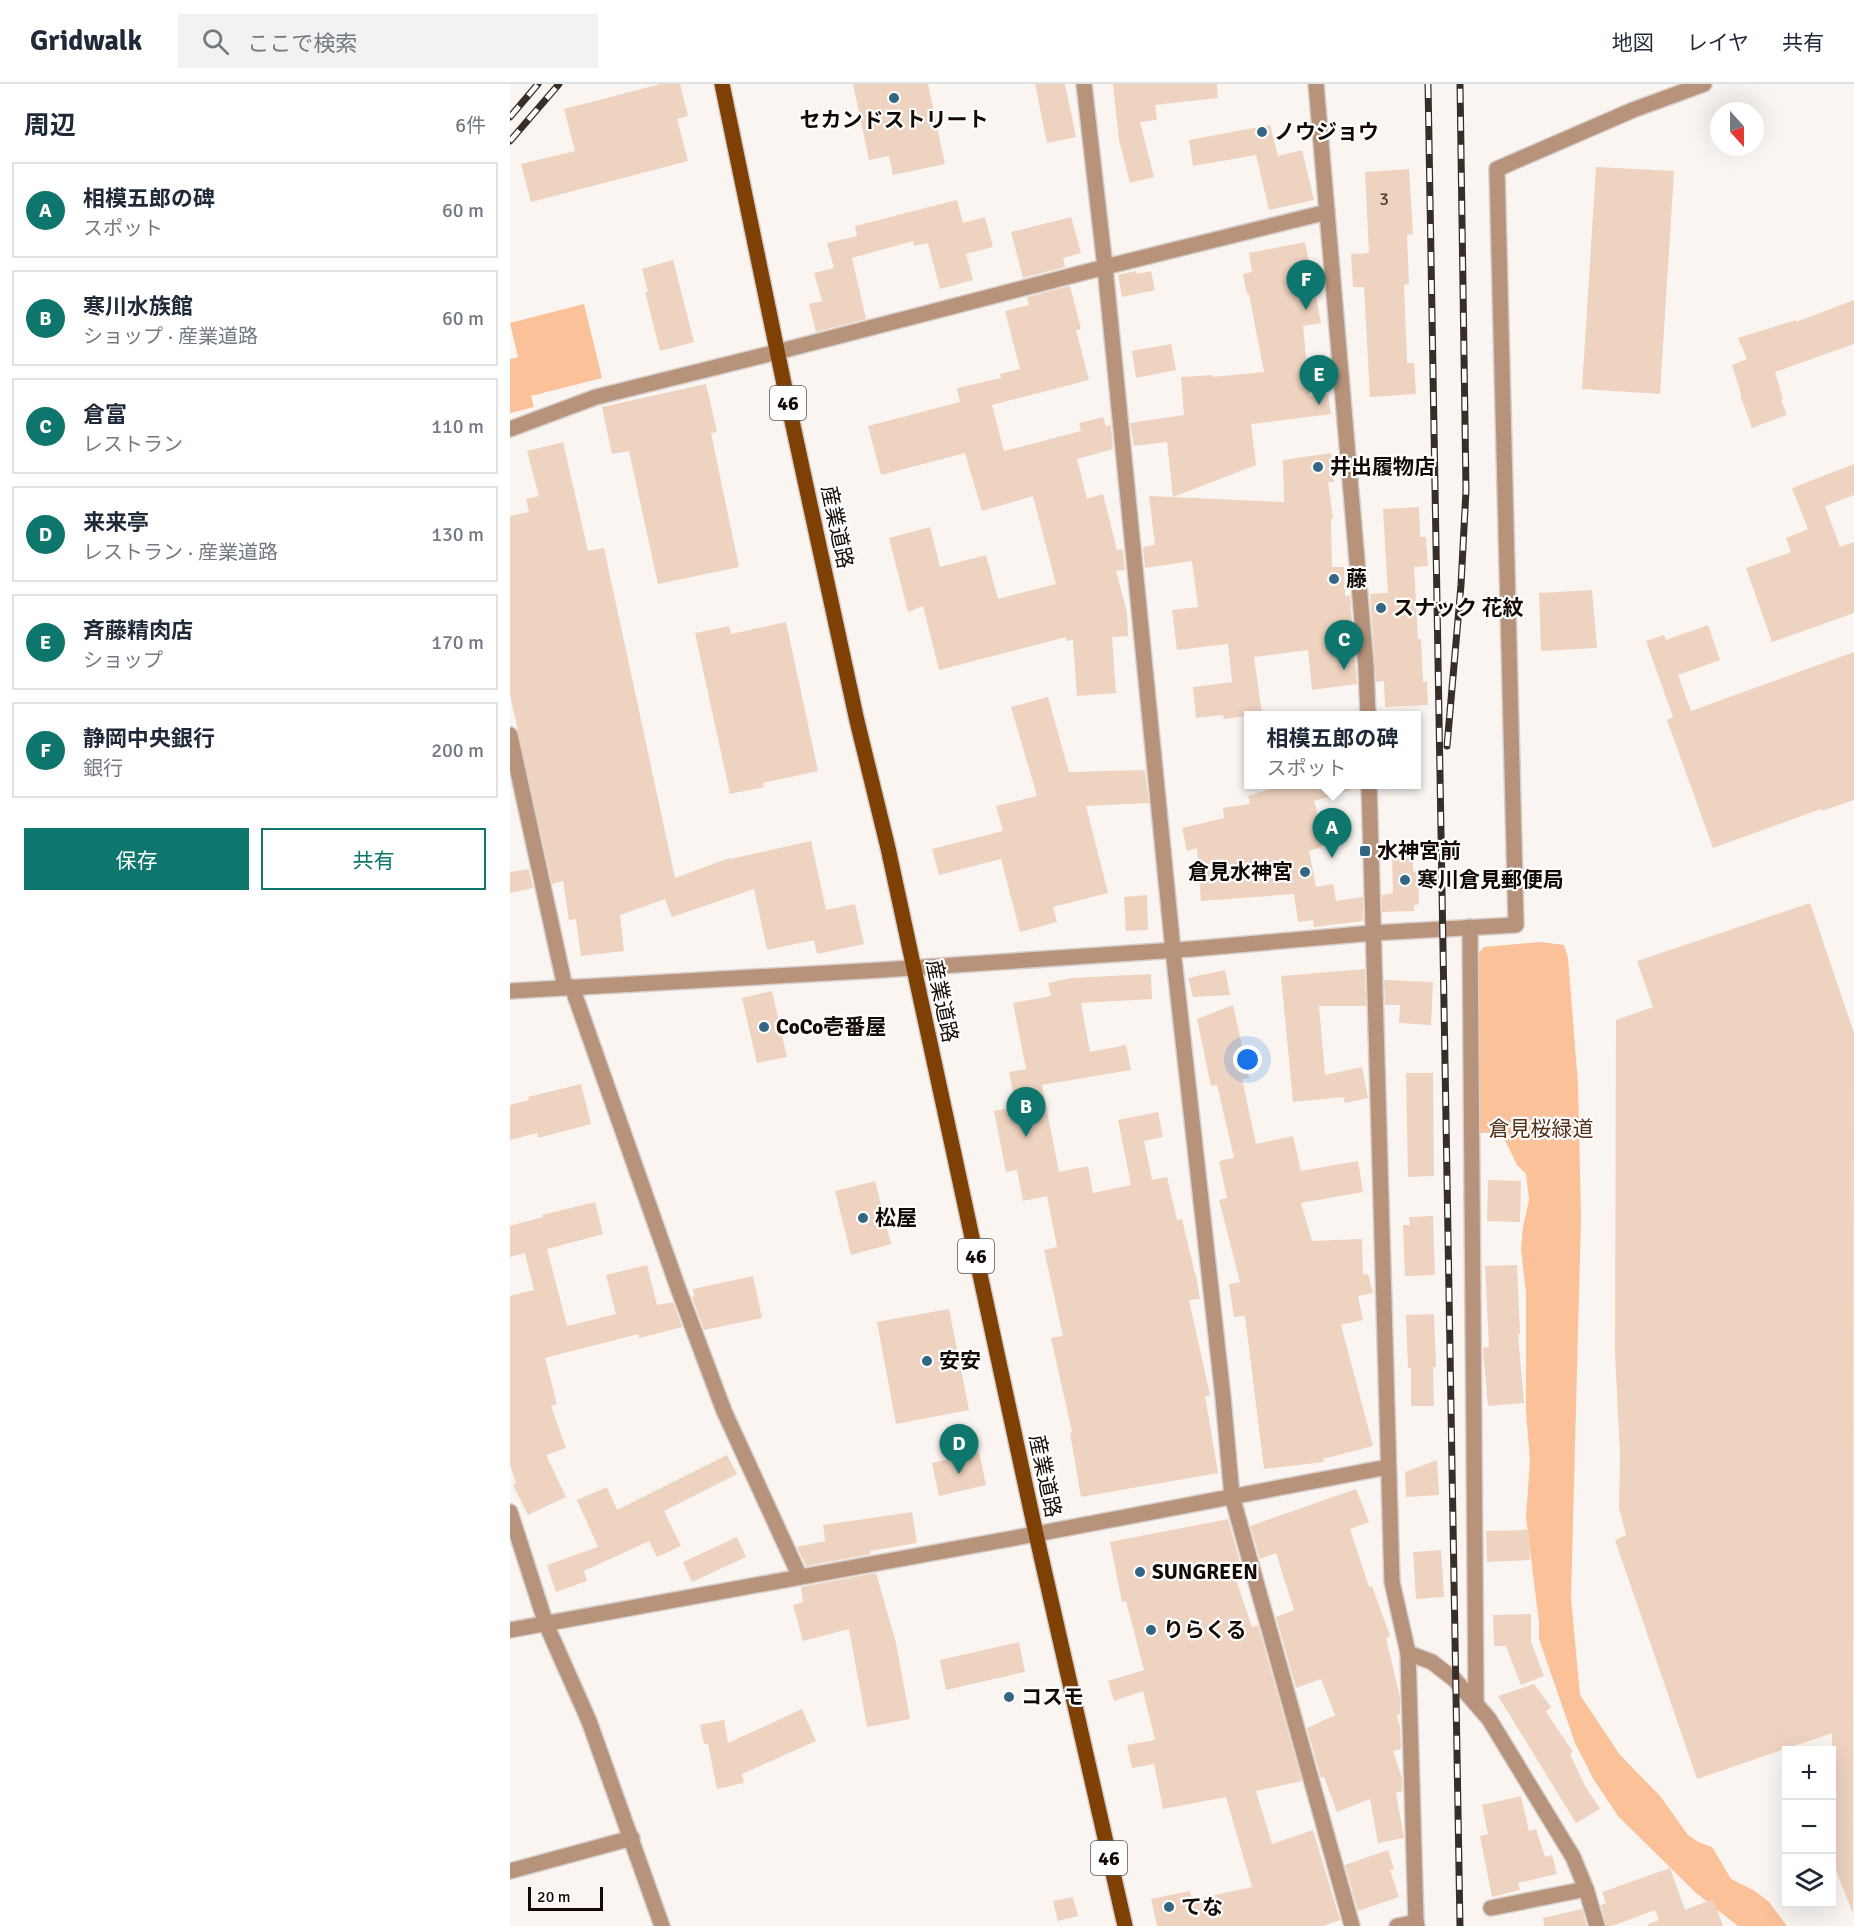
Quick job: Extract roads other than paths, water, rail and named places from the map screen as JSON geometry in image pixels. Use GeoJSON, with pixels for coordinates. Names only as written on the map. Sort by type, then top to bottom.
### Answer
{"type":"FeatureCollection","features":[{"type":"Feature","properties":{"kind":"main road","name":"産業道路"},"geometry":{"type":"LineString","coordinates":[[723,84],[777,352],[857,721],[1125,1926]]}},
{"type":"Feature","properties":{"kind":"street"},"geometry":{"type":"LineString","coordinates":[[1084,84],[1105,267],[1173,950],[1222,1385],[1232,1496],[1352,1926]]}},
{"type":"Feature","properties":{"kind":"street"},"geometry":{"type":"LineString","coordinates":[[1316,84],[1365,655],[1368,711]]}},
{"type":"Feature","properties":{"kind":"street"},"geometry":{"type":"LineString","coordinates":[[510,991],[1173,950],[1373,933],[1516,926],[1497,169],[1633,110],[1704,84]]}},
{"type":"Feature","properties":{"kind":"street"},"geometry":{"type":"LineString","coordinates":[[510,429],[596,397],[1327,212]]}},
{"type":"Feature","properties":{"kind":"street"},"geometry":{"type":"LineString","coordinates":[[510,735],[568,987],[724,1411],[800,1576]]}},
{"type":"Feature","properties":{"kind":"street"},"geometry":{"type":"LineString","coordinates":[[1369,789],[1392,1582],[1408,1653],[1417,1924],[1397,1926]]}},
{"type":"Feature","properties":{"kind":"street"},"geometry":{"type":"LineString","coordinates":[[1470,927],[1476,1702]]}},
{"type":"Feature","properties":{"kind":"street"},"geometry":{"type":"LineString","coordinates":[[510,1630],[1388,1467]]}},
{"type":"Feature","properties":{"kind":"street"},"geometry":{"type":"LineString","coordinates":[[510,1512],[546,1624],[589,1721],[662,1926]]}},
{"type":"Feature","properties":{"kind":"street"},"geometry":{"type":"LineString","coordinates":[[1408,1653],[1432,1662],[1455,1680],[1490,1719],[1573,1857],[1586,1888],[1597,1926]]}},
{"type":"Feature","properties":{"kind":"street"},"geometry":{"type":"LineString","coordinates":[[510,1871],[632,1838]]}},
{"type":"Feature","properties":{"kind":"street"},"geometry":{"type":"LineString","coordinates":[[1491,1908],[1586,1888]]}},
{"type":"Feature","properties":{"kind":"railway"},"geometry":{"type":"LineString","coordinates":[[510,117],[538,84]]}},
{"type":"Feature","properties":{"kind":"railway"},"geometry":{"type":"LineString","coordinates":[[510,141],[559,84]]}},
{"type":"Feature","properties":{"kind":"railway"},"geometry":{"type":"LineString","coordinates":[[1428,84],[1460,1926]]}},
{"type":"Feature","properties":{"kind":"railway"},"geometry":{"type":"LineString","coordinates":[[1447,746],[1461,585],[1466,490],[1460,84]]}},
{"type":"Feature","properties":{"kind":"place","name":"セカンドストリート"},"geometry":{"type":"Point","coordinates":[894,98]}},
{"type":"Feature","properties":{"kind":"place","name":"ノウジョウ"},"geometry":{"type":"Point","coordinates":[1262,132]}},
{"type":"Feature","properties":{"kind":"place","name":"静岡中央銀行"},"geometry":{"type":"Point","coordinates":[1306,310]}},
{"type":"Feature","properties":{"kind":"place","name":"斉藤精肉店"},"geometry":{"type":"Point","coordinates":[1319,405]}},
{"type":"Feature","properties":{"kind":"place","name":"井出履物店"},"geometry":{"type":"Point","coordinates":[1318,467]}},
{"type":"Feature","properties":{"kind":"place","name":"藤"},"geometry":{"type":"Point","coordinates":[1334,579]}},
{"type":"Feature","properties":{"kind":"place","name":"スナック 花紋"},"geometry":{"type":"Point","coordinates":[1381,608]}},
{"type":"Feature","properties":{"kind":"place","name":"倉富"},"geometry":{"type":"Point","coordinates":[1344,670]}},
{"type":"Feature","properties":{"kind":"place","name":"水神宮前"},"geometry":{"type":"Point","coordinates":[1365,851]}},
{"type":"Feature","properties":{"kind":"place","name":"相模五郎の碑"},"geometry":{"type":"Point","coordinates":[1332,858]}},
{"type":"Feature","properties":{"kind":"place","name":"倉見水神宮"},"geometry":{"type":"Point","coordinates":[1305,872]}},
{"type":"Feature","properties":{"kind":"place","name":"寒川倉見郵便局"},"geometry":{"type":"Point","coordinates":[1405,880]}},
{"type":"Feature","properties":{"kind":"place","name":"CoCo壱番屋"},"geometry":{"type":"Point","coordinates":[764,1027]}},
{"type":"Feature","properties":{"kind":"place","name":"寒川水族館"},"geometry":{"type":"Point","coordinates":[1026,1137]}},
{"type":"Feature","properties":{"kind":"place","name":"松屋"},"geometry":{"type":"Point","coordinates":[863,1218]}},
{"type":"Feature","properties":{"kind":"place","name":"安安"},"geometry":{"type":"Point","coordinates":[927,1361]}},
{"type":"Feature","properties":{"kind":"place","name":"来来亭"},"geometry":{"type":"Point","coordinates":[959,1474]}},
{"type":"Feature","properties":{"kind":"place","name":"SUNGREEN"},"geometry":{"type":"Point","coordinates":[1140,1572]}},
{"type":"Feature","properties":{"kind":"place","name":"りらくる"},"geometry":{"type":"Point","coordinates":[1151,1630]}},
{"type":"Feature","properties":{"kind":"place","name":"コスモ"},"geometry":{"type":"Point","coordinates":[1009,1697]}},
{"type":"Feature","properties":{"kind":"place","name":"てな"},"geometry":{"type":"Point","coordinates":[1169,1907]}},
{"type":"Feature","properties":{"kind":"park label","name":"倉見桜緑道"},"geometry":{"type":"Point","coordinates":[1541,1129]}}]}
